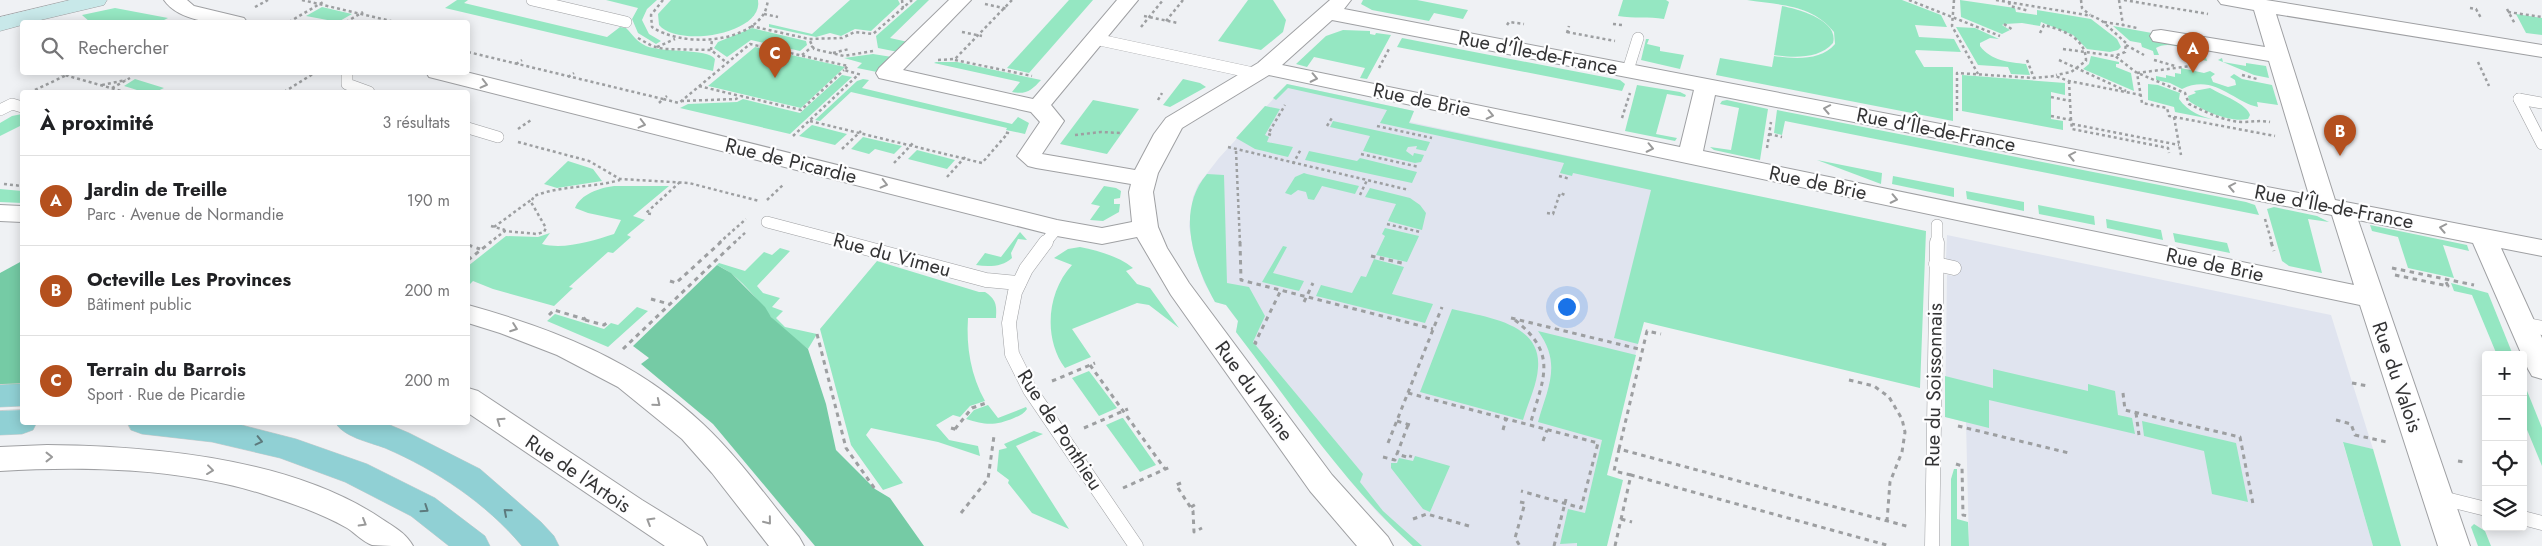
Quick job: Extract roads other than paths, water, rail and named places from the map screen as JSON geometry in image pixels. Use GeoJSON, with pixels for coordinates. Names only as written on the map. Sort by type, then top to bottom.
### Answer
{"type":"FeatureCollection","features":[{"type":"Feature","properties":{"kind":"main road"},"geometry":{"type":"LineString","coordinates":[[0,24],[96,0]]}},
{"type":"Feature","properties":{"kind":"main road"},"geometry":{"type":"LineString","coordinates":[[0,396],[20,394]]}},
{"type":"Feature","properties":{"kind":"main road"},"geometry":{"type":"LineString","coordinates":[[0,423],[20,422]]}},
{"type":"Feature","properties":{"kind":"main road"},"geometry":{"type":"LineString","coordinates":[[168,425],[212,430],[285,447],[356,473],[423,507],[472,546]]}},
{"type":"Feature","properties":{"kind":"main road"},"geometry":{"type":"LineString","coordinates":[[358,425],[398,441],[468,478],[529,531],[542,546]]}},
{"type":"Feature","properties":{"kind":"street"},"geometry":{"type":"LineString","coordinates":[[174,0],[187,10],[229,20]]}},
{"type":"Feature","properties":{"kind":"street"},"geometry":{"type":"LineString","coordinates":[[962,0],[887,73],[1040,108],[1052,121],[1048,131],[1031,152],[1029,156],[1032,159],[1144,179],[1166,134],[1178,120],[1262,71],[1336,6]]}},
{"type":"Feature","properties":{"kind":"street"},"geometry":{"type":"LineString","coordinates":[[1040,108],[1059,82],[1128,0]]}},
{"type":"Feature","properties":{"kind":"street"},"geometry":{"type":"LineString","coordinates":[[2228,0],[2542,51]]}},
{"type":"Feature","properties":{"kind":"street","name":"Rue d'Île-de-France"},"geometry":{"type":"LineString","coordinates":[[1336,6],[1629,80],[1706,86],[2542,248]]}},
{"type":"Feature","properties":{"kind":"street","name":"Rue du Valois"},"geometry":{"type":"LineString","coordinates":[[2263,6],[2305,142],[2370,298],[2454,546]]}},
{"type":"Feature","properties":{"kind":"street"},"geometry":{"type":"LineString","coordinates":[[2161,36],[2278,56]]}},
{"type":"Feature","properties":{"kind":"street","name":"Rue de Brie"},"geometry":{"type":"LineString","coordinates":[[1262,71],[1690,156],[2370,298]]}},
{"type":"Feature","properties":{"kind":"street","name":"Rue de Picardie"},"geometry":{"type":"LineString","coordinates":[[449,75],[1057,228],[1102,236],[1146,227]]}},
{"type":"Feature","properties":{"kind":"street"},"geometry":{"type":"LineString","coordinates":[[1690,156],[1706,86]]}},
{"type":"Feature","properties":{"kind":"street","name":"Rue du Maine"},"geometry":{"type":"LineString","coordinates":[[1144,179],[1141,192],[1146,227],[1154,248],[1180,290],[1321,482],[1346,513],[1377,546]]}},
{"type":"Feature","properties":{"kind":"street"},"geometry":{"type":"LineString","coordinates":[[0,213],[20,214]]}},
{"type":"Feature","properties":{"kind":"street"},"geometry":{"type":"LineString","coordinates":[[2483,236],[2532,326],[2542,369]]}},
{"type":"Feature","properties":{"kind":"street"},"geometry":{"type":"LineString","coordinates":[[470,315],[510,326],[567,348],[607,366],[628,380],[692,431],[788,546]]}},
{"type":"Feature","properties":{"kind":"street","name":"Rue de l'Artois"},"geometry":{"type":"LineString","coordinates":[[470,400],[631,509],[691,546]]}},
{"type":"Feature","properties":{"kind":"street"},"geometry":{"type":"LineString","coordinates":[[0,459],[111,457],[233,473],[320,499],[386,536],[397,546]]}},
{"type":"Feature","properties":{"kind":"lane"},"geometry":{"type":"LineString","coordinates":[[532,0],[626,22]]}},
{"type":"Feature","properties":{"kind":"lane"},"geometry":{"type":"LineString","coordinates":[[1629,80],[1638,38]]}},
{"type":"Feature","properties":{"kind":"lane"},"geometry":{"type":"LineString","coordinates":[[1095,39],[1262,71]]}},
{"type":"Feature","properties":{"kind":"lane"},"geometry":{"type":"LineString","coordinates":[[348,75],[347,84],[364,90]]}},
{"type":"Feature","properties":{"kind":"lane"},"geometry":{"type":"LineString","coordinates":[[2542,103],[2518,99],[2542,144]]}},
{"type":"Feature","properties":{"kind":"lane"},"geometry":{"type":"LineString","coordinates":[[0,110],[12,104],[20,106]]}},
{"type":"Feature","properties":{"kind":"lane"},"geometry":{"type":"LineString","coordinates":[[470,129],[498,137]]}},
{"type":"Feature","properties":{"kind":"lane","name":"Rue du Vimeu"},"geometry":{"type":"LineString","coordinates":[[763,221],[986,280],[1018,283]]}},
{"type":"Feature","properties":{"kind":"lane","name":"Rue du Soissonnais"},"geometry":{"type":"LineString","coordinates":[[1933,540],[1937,225]]}},
{"type":"Feature","properties":{"kind":"lane","name":"Rue de Ponthieu"},"geometry":{"type":"LineString","coordinates":[[1057,228],[1018,283],[1009,322],[1012,354],[1030,390],[1136,546]]}},
{"type":"Feature","properties":{"kind":"lane"},"geometry":{"type":"LineString","coordinates":[[1936,264],[1954,268]]}},
{"type":"Feature","properties":{"kind":"lane"},"geometry":{"type":"LineString","coordinates":[[2438,497],[2482,508]]}},
{"type":"Feature","properties":{"kind":"lane"},"geometry":{"type":"LineString","coordinates":[[2527,519],[2542,523]]}},
{"type":"Feature","properties":{"kind":"place","name":"Jardin de Treille"},"geometry":{"type":"Point","coordinates":[2193,73]}},
{"type":"Feature","properties":{"kind":"place","name":"Terrain du Barrois"},"geometry":{"type":"Point","coordinates":[775,78]}},
{"type":"Feature","properties":{"kind":"place","name":"Octeville Les Provinces"},"geometry":{"type":"Point","coordinates":[2340,156]}}]}
